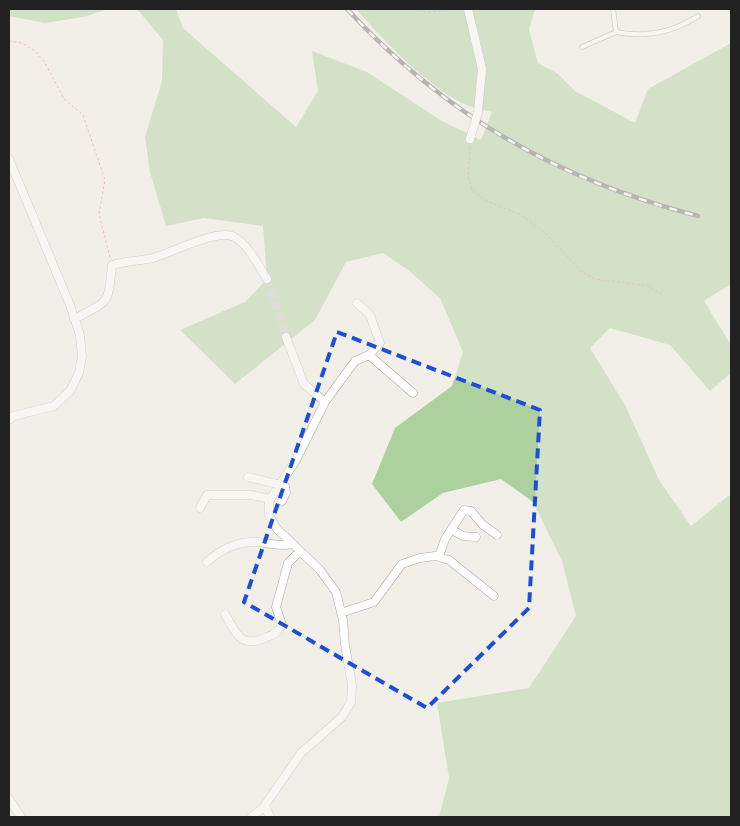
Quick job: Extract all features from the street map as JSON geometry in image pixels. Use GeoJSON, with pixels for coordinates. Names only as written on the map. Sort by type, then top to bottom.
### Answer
{"type":"FeatureCollection","features":[{"type":"Feature","properties":{"kind":"street"},"geometry":{"type":"LineString","coordinates":[[468,9],[482,69],[478,112],[470,139]]}},
{"type":"Feature","properties":{"kind":"street"},"geometry":{"type":"LineString","coordinates":[[9,159],[80,335],[82,356],[78,373],[70,391],[54,406],[13,416],[9,420]]}},
{"type":"Feature","properties":{"kind":"street"},"geometry":{"type":"LineString","coordinates":[[74,319],[102,304],[109,296],[112,265],[129,260],[153,258],[205,239],[229,235],[235,237],[248,250],[267,278]]}},
{"type":"Feature","properties":{"kind":"street"},"geometry":{"type":"LineString","coordinates":[[251,817],[265,806],[301,753],[342,717],[351,702],[352,685],[336,592],[320,570],[291,544],[277,529],[268,515],[270,499],[296,460],[325,402],[355,361],[369,356],[380,342],[370,315],[357,303]]}},
{"type":"Feature","properties":{"kind":"street"},"geometry":{"type":"LineString","coordinates":[[286,337],[304,384],[325,402]]}},
{"type":"Feature","properties":{"kind":"street"},"geometry":{"type":"LineString","coordinates":[[369,356],[413,393]]}},
{"type":"Feature","properties":{"kind":"street"},"geometry":{"type":"LineString","coordinates":[[248,477],[285,486],[286,493],[282,501]]}},
{"type":"Feature","properties":{"kind":"street"},"geometry":{"type":"LineString","coordinates":[[200,508],[207,495],[251,495],[270,499]]}},
{"type":"Feature","properties":{"kind":"street"},"geometry":{"type":"LineString","coordinates":[[439,556],[445,539],[464,510],[467,509],[497,535]]}},
{"type":"Feature","properties":{"kind":"street"},"geometry":{"type":"LineString","coordinates":[[452,530],[463,536],[476,537]]}},
{"type":"Feature","properties":{"kind":"street"},"geometry":{"type":"LineString","coordinates":[[208,562],[217,553],[240,543],[257,542],[281,547],[291,544]]}},
{"type":"Feature","properties":{"kind":"street"},"geometry":{"type":"LineString","coordinates":[[225,614],[240,638],[247,642],[257,642],[279,632],[282,625],[276,607],[288,563],[299,552]]}},
{"type":"Feature","properties":{"kind":"street"},"geometry":{"type":"LineString","coordinates":[[341,613],[374,602],[402,564],[420,558],[439,556],[449,560],[463,569],[494,596]]}},
{"type":"Feature","properties":{"kind":"street"},"geometry":{"type":"LineString","coordinates":[[9,800],[21,817]]}},
{"type":"Feature","properties":{"kind":"street"},"geometry":{"type":"LineString","coordinates":[[265,806],[270,817]]}},
{"type":"Feature","properties":{"kind":"lane"},"geometry":{"type":"LineString","coordinates":[[612,9],[616,32]]}},
{"type":"Feature","properties":{"kind":"lane"},"geometry":{"type":"LineString","coordinates":[[582,47],[616,32],[654,35],[684,25],[698,16]]}},
{"type":"Feature","properties":{"kind":"path"},"geometry":{"type":"LineString","coordinates":[[420,9],[426,13],[450,9]]}},
{"type":"Feature","properties":{"kind":"path"},"geometry":{"type":"LineString","coordinates":[[9,41],[22,42],[34,50],[44,61],[64,99],[83,115],[105,180],[99,214],[112,265]]}},
{"type":"Feature","properties":{"kind":"path"},"geometry":{"type":"LineString","coordinates":[[470,139],[468,178],[473,191],[487,201],[521,215],[546,234],[581,271],[594,279],[649,286],[662,295]]}},
{"type":"Feature","properties":{"kind":"highlighted area"},"geometry":{"type":"Polygon","coordinates":[[[337,332],[540,410],[529,608],[427,708],[244,602],[337,332]]]}},
{"type":"Feature","properties":{"kind":"green space"},"geometry":{"type":"Polygon","coordinates":[[[9,9],[109,9],[83,17],[45,23],[9,16],[9,9]]]}},
{"type":"Feature","properties":{"kind":"green space"},"geometry":{"type":"Polygon","coordinates":[[[137,9],[176,9],[183,28],[296,127],[318,91],[312,51],[367,72],[440,120],[481,140],[492,112],[469,106],[439,89],[393,49],[356,9],[535,9],[529,30],[538,63],[558,74],[575,91],[635,123],[648,89],[731,43],[731,284],[704,301],[731,345],[731,373],[710,391],[670,345],[610,328],[590,348],[625,405],[659,480],[691,526],[728,496],[731,496],[731,817],[439,817],[449,778],[437,703],[529,688],[576,616],[562,561],[533,502],[501,479],[443,493],[401,522],[372,484],[395,428],[452,386],[463,352],[440,298],[408,270],[383,253],[346,262],[315,320],[235,384],[180,330],[245,302],[267,279],[263,226],[204,218],[166,226],[150,172],[145,137],[162,81],[163,40],[137,9]]]}},
{"type":"Feature","properties":{"kind":"tunnel"},"geometry":{"type":"LineString","coordinates":[[267,279],[286,337]]}},
{"type":"Feature","properties":{"kind":"railway"},"geometry":{"type":"LineString","coordinates":[[347,9],[384,47],[424,81],[464,112],[507,139],[551,163],[598,183],[647,201],[698,216]]}}]}
